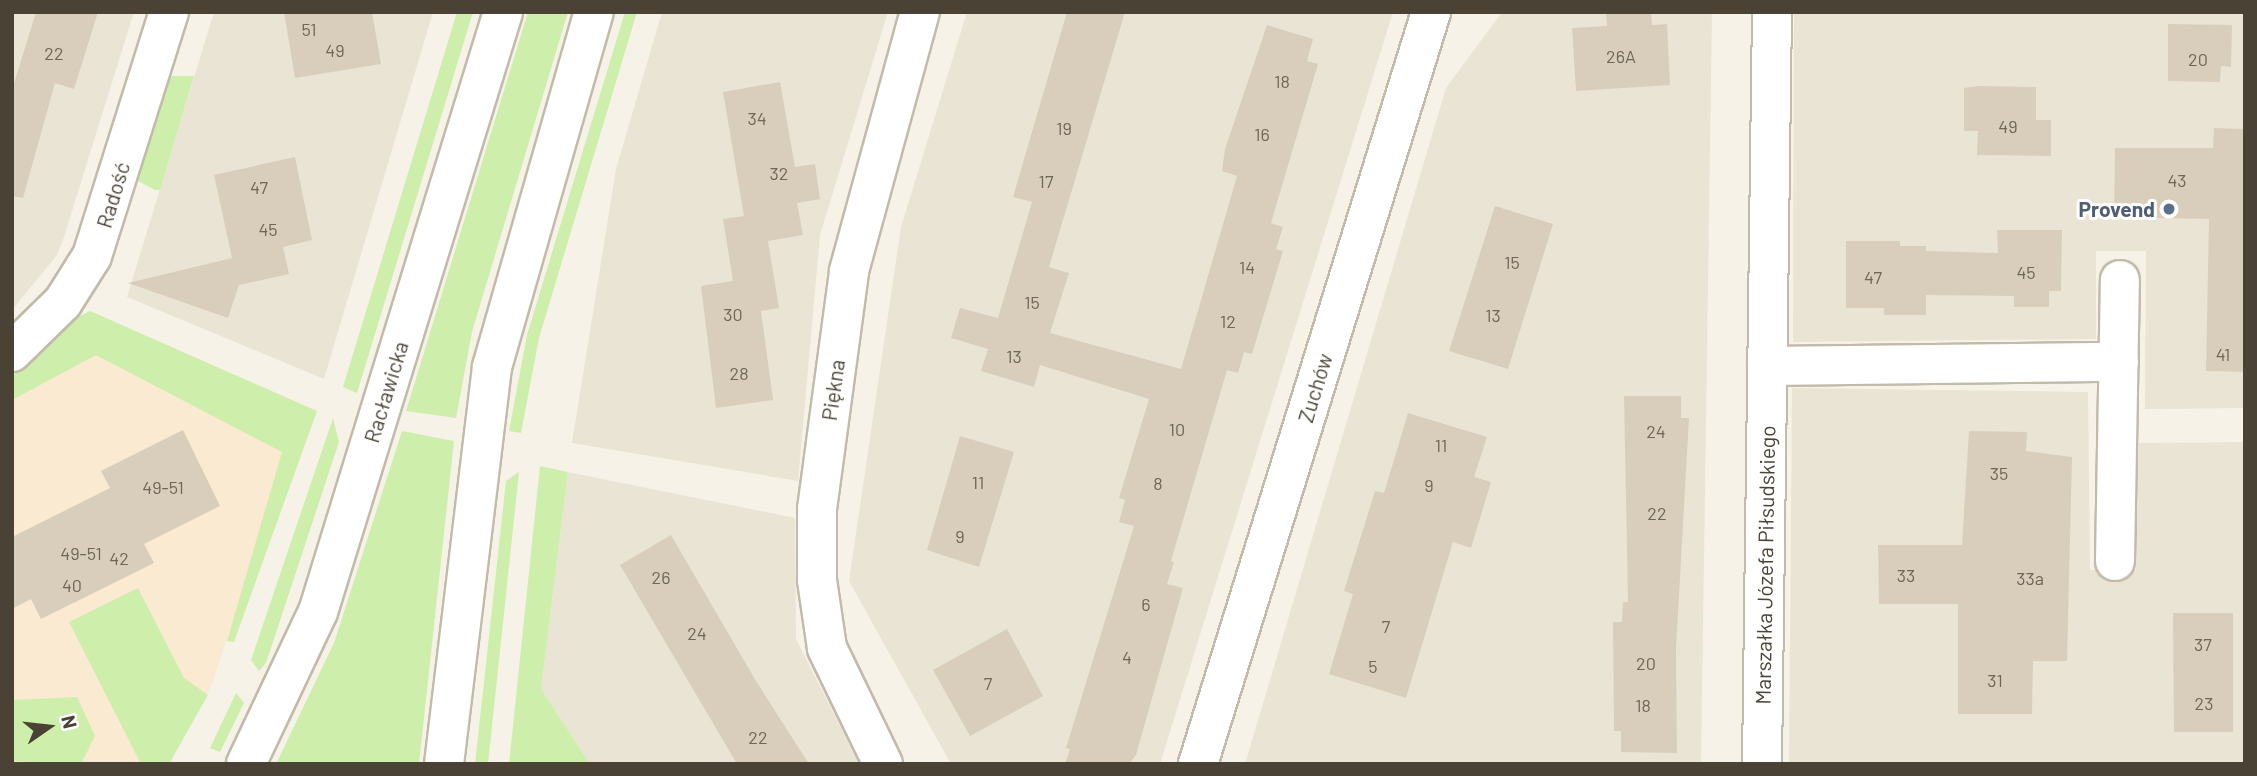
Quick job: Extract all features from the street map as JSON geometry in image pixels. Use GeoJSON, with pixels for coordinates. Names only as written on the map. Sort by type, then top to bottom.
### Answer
{"type":"FeatureCollection","features":[{"type":"Feature","properties":{"kind":"street","name":"Radość"},"geometry":{"type":"LineString","coordinates":[[12,352],[63,302],[92,256],[169,12]]}},
{"type":"Feature","properties":{"kind":"street","name":"Racławicka"},"geometry":{"type":"LineString","coordinates":[[246,764],[318,612],[503,12]]}},
{"type":"Feature","properties":{"kind":"street"},"geometry":{"type":"LineString","coordinates":[[444,764],[492,367],[594,12]]}},
{"type":"Feature","properties":{"kind":"street","name":"Piękna"},"geometry":{"type":"LineString","coordinates":[[883,764],[827,648],[817,580],[817,509],[849,271],[920,12]]}},
{"type":"Feature","properties":{"kind":"street","name":"Zuchów"},"geometry":{"type":"LineString","coordinates":[[1198,764],[1431,12]]}},
{"type":"Feature","properties":{"kind":"street","name":"Marszałka Józefa Piłsudskiego"},"geometry":{"type":"LineString","coordinates":[[1762,764],[1772,12]]}},
{"type":"Feature","properties":{"kind":"street"},"geometry":{"type":"LineString","coordinates":[[2115,561],[2120,280]]}},
{"type":"Feature","properties":{"kind":"street"},"geometry":{"type":"LineString","coordinates":[[1767,366],[2119,362]]}},
{"type":"Feature","properties":{"kind":"shaded area"},"geometry":{"type":"Polygon","coordinates":[[[12,12],[134,12],[57,255],[12,310],[12,12]]]}},
{"type":"Feature","properties":{"kind":"shaded area"},"geometry":{"type":"Polygon","coordinates":[[[214,12],[433,12],[324,379],[127,297],[214,12]]]}},
{"type":"Feature","properties":{"kind":"shaded area"},"geometry":{"type":"Polygon","coordinates":[[[662,12],[888,12],[820,235],[798,481],[572,443],[616,169],[662,12]]]}},
{"type":"Feature","properties":{"kind":"shaded area"},"geometry":{"type":"Polygon","coordinates":[[[967,12],[1393,12],[1160,764],[951,764],[849,581],[901,227],[967,12]]]}},
{"type":"Feature","properties":{"kind":"shaded area"},"geometry":{"type":"Polygon","coordinates":[[[1502,12],[1712,12],[1701,764],[1245,764],[1446,88],[1502,12]]]}},
{"type":"Feature","properties":{"kind":"shaded area"},"geometry":{"type":"Polygon","coordinates":[[[1794,12],[2245,12],[2245,408],[2145,409],[2146,251],[2096,251],[2096,339],[1793,342],[1794,12]]]}},
{"type":"Feature","properties":{"kind":"shaded area"},"geometry":{"type":"Polygon","coordinates":[[[109,343],[297,431],[210,689],[169,764],[19,764],[12,761],[12,392],[109,343]]]}},
{"type":"Feature","properties":{"kind":"shaded area"},"geometry":{"type":"Polygon","coordinates":[[[1792,388],[2088,392],[2090,570],[2136,570],[2138,443],[2245,442],[2245,764],[1789,764],[1792,388]]]}},
{"type":"Feature","properties":{"kind":"shaded area"},"geometry":{"type":"Polygon","coordinates":[[[568,472],[795,518],[796,639],[859,764],[590,764],[541,689],[568,472]]]}},
{"type":"Feature","properties":{"kind":"green space"},"geometry":{"type":"Polygon","coordinates":[[[457,12],[473,12],[357,393],[343,387],[457,12]]]}},
{"type":"Feature","properties":{"kind":"green space"},"geometry":{"type":"Polygon","coordinates":[[[528,12],[568,12],[472,332],[456,418],[406,411],[528,12]]]}},
{"type":"Feature","properties":{"kind":"green space"},"geometry":{"type":"Polygon","coordinates":[[[625,12],[637,12],[539,338],[521,433],[509,431],[527,335],[625,12]]]}},
{"type":"Feature","properties":{"kind":"green space"},"geometry":{"type":"Polygon","coordinates":[[[171,76],[194,76],[160,190],[155,190],[138,181],[171,76]]]}},
{"type":"Feature","properties":{"kind":"green space"},"geometry":{"type":"Polygon","coordinates":[[[90,311],[317,411],[234,642],[227,641],[282,452],[96,355],[12,400],[12,376],[74,319],[90,311]]]}},
{"type":"Feature","properties":{"kind":"green space"},"geometry":{"type":"Polygon","coordinates":[[[333,418],[339,442],[266,663],[259,671],[251,660],[333,418]]]}},
{"type":"Feature","properties":{"kind":"green space"},"geometry":{"type":"Polygon","coordinates":[[[402,431],[454,441],[419,764],[276,764],[334,643],[402,431]]]}},
{"type":"Feature","properties":{"kind":"green space"},"geometry":{"type":"Polygon","coordinates":[[[540,466],[568,472],[541,689],[590,764],[509,764],[540,466]]]}},
{"type":"Feature","properties":{"kind":"green space"},"geometry":{"type":"Polygon","coordinates":[[[519,472],[488,764],[475,764],[506,481],[519,472]]]}},
{"type":"Feature","properties":{"kind":"green space"},"geometry":{"type":"Polygon","coordinates":[[[138,588],[184,678],[208,695],[169,764],[141,764],[69,622],[138,588]]]}},
{"type":"Feature","properties":{"kind":"green space"},"geometry":{"type":"Polygon","coordinates":[[[236,693],[244,703],[220,752],[210,748],[236,693]]]}},
{"type":"Feature","properties":{"kind":"green space"},"geometry":{"type":"Polygon","coordinates":[[[77,697],[95,736],[81,764],[12,761],[12,700],[77,697]]]}},
{"type":"Feature","properties":{"kind":"building"},"geometry":{"type":"Polygon","coordinates":[[[36,12],[98,12],[74,89],[55,83],[23,198],[12,196],[12,90],[36,12]]]}},
{"type":"Feature","properties":{"kind":"building"},"geometry":{"type":"Polygon","coordinates":[[[284,12],[372,12],[381,64],[295,78],[284,12]]]}},
{"type":"Feature","properties":{"kind":"building"},"geometry":{"type":"Polygon","coordinates":[[[1067,12],[1125,12],[1049,267],[1069,273],[1050,333],[1181,369],[1237,176],[1222,171],[1225,149],[1267,25],[1313,39],[1307,61],[1318,64],[1271,223],[1283,227],[1276,249],[1283,251],[1252,354],[1244,352],[1238,373],[1227,370],[1171,561],[1174,562],[1167,584],[1183,588],[1136,755],[1129,764],[1065,764],[1070,749],[1066,748],[1134,526],[1119,522],[1125,500],[1119,498],[1149,399],[1040,365],[1034,387],[981,371],[988,349],[951,338],[960,308],[998,318],[1032,202],[1013,197],[1067,12]]]}},
{"type":"Feature","properties":{"kind":"building"},"geometry":{"type":"Polygon","coordinates":[[[1606,12],[1651,12],[1652,25],[1667,24],[1670,85],[1576,91],[1572,28],[1607,26],[1606,12]]]}},
{"type":"Feature","properties":{"kind":"building"},"geometry":{"type":"Polygon","coordinates":[[[2168,24],[2232,25],[2231,67],[2221,66],[2220,82],[2168,81],[2168,24]]]}},
{"type":"Feature","properties":{"kind":"building"},"geometry":{"type":"Polygon","coordinates":[[[780,82],[795,167],[815,164],[820,199],[797,203],[803,235],[768,241],[779,308],[761,311],[773,400],[716,408],[701,286],[733,281],[723,219],[744,216],[723,92],[780,82]]]}},
{"type":"Feature","properties":{"kind":"building"},"geometry":{"type":"Polygon","coordinates":[[[2036,87],[2036,120],[2051,120],[2051,156],[1977,155],[1978,131],[1964,131],[1964,88],[2036,87]]]}},
{"type":"Feature","properties":{"kind":"building"},"geometry":{"type":"Polygon","coordinates":[[[2214,128],[2245,129],[2245,372],[2206,371],[2209,219],[2114,217],[2115,148],[2213,148],[2214,128]]]}},
{"type":"Feature","properties":{"kind":"building"},"geometry":{"type":"Polygon","coordinates":[[[295,157],[312,240],[283,247],[289,274],[239,285],[228,318],[128,283],[232,258],[214,175],[295,157]]]}},
{"type":"Feature","properties":{"kind":"building"},"geometry":{"type":"Polygon","coordinates":[[[1495,206],[1553,224],[1508,369],[1449,351],[1495,206]]]}},
{"type":"Feature","properties":{"kind":"building"},"geometry":{"type":"Polygon","coordinates":[[[1997,230],[2062,230],[2061,291],[2049,291],[2049,307],[2014,307],[2014,296],[1926,295],[1926,315],[1884,315],[1884,308],[1846,308],[1846,241],[1900,241],[1900,246],[1926,246],[1926,251],[1998,253],[1997,230]]]}},
{"type":"Feature","properties":{"kind":"building"},"geometry":{"type":"Polygon","coordinates":[[[1624,396],[1681,396],[1681,418],[1689,418],[1676,649],[1677,753],[1621,752],[1621,731],[1614,731],[1613,622],[1622,622],[1623,602],[1628,602],[1624,396]]]}},
{"type":"Feature","properties":{"kind":"building"},"geometry":{"type":"Polygon","coordinates":[[[1408,413],[1487,437],[1474,477],[1491,482],[1471,548],[1453,542],[1406,698],[1329,674],[1353,594],[1344,591],[1375,491],[1384,493],[1408,413]]]}},
{"type":"Feature","properties":{"kind":"building"},"geometry":{"type":"Polygon","coordinates":[[[183,430],[220,506],[144,544],[154,563],[41,619],[31,599],[12,609],[12,537],[110,488],[101,471],[183,430]]]}},
{"type":"Feature","properties":{"kind":"building"},"geometry":{"type":"Polygon","coordinates":[[[1969,431],[2027,432],[2026,451],[2072,457],[2067,661],[2033,661],[2032,714],[1958,714],[1958,604],[1879,604],[1878,545],[1962,545],[1969,431]]]}},
{"type":"Feature","properties":{"kind":"building"},"geometry":{"type":"Polygon","coordinates":[[[960,436],[1014,452],[979,567],[927,550],[960,436]]]}},
{"type":"Feature","properties":{"kind":"building"},"geometry":{"type":"Polygon","coordinates":[[[671,535],[756,681],[809,764],[737,764],[620,565],[671,535]]]}},
{"type":"Feature","properties":{"kind":"building"},"geometry":{"type":"Polygon","coordinates":[[[2173,613],[2233,613],[2233,732],[2174,732],[2173,613]]]}},
{"type":"Feature","properties":{"kind":"building"},"geometry":{"type":"Polygon","coordinates":[[[1007,629],[1043,696],[970,736],[933,670],[1007,629]]]}},
{"type":"Feature","properties":{"kind":"place","name":"Provend"},"geometry":{"type":"Point","coordinates":[2169,209]}}]}
